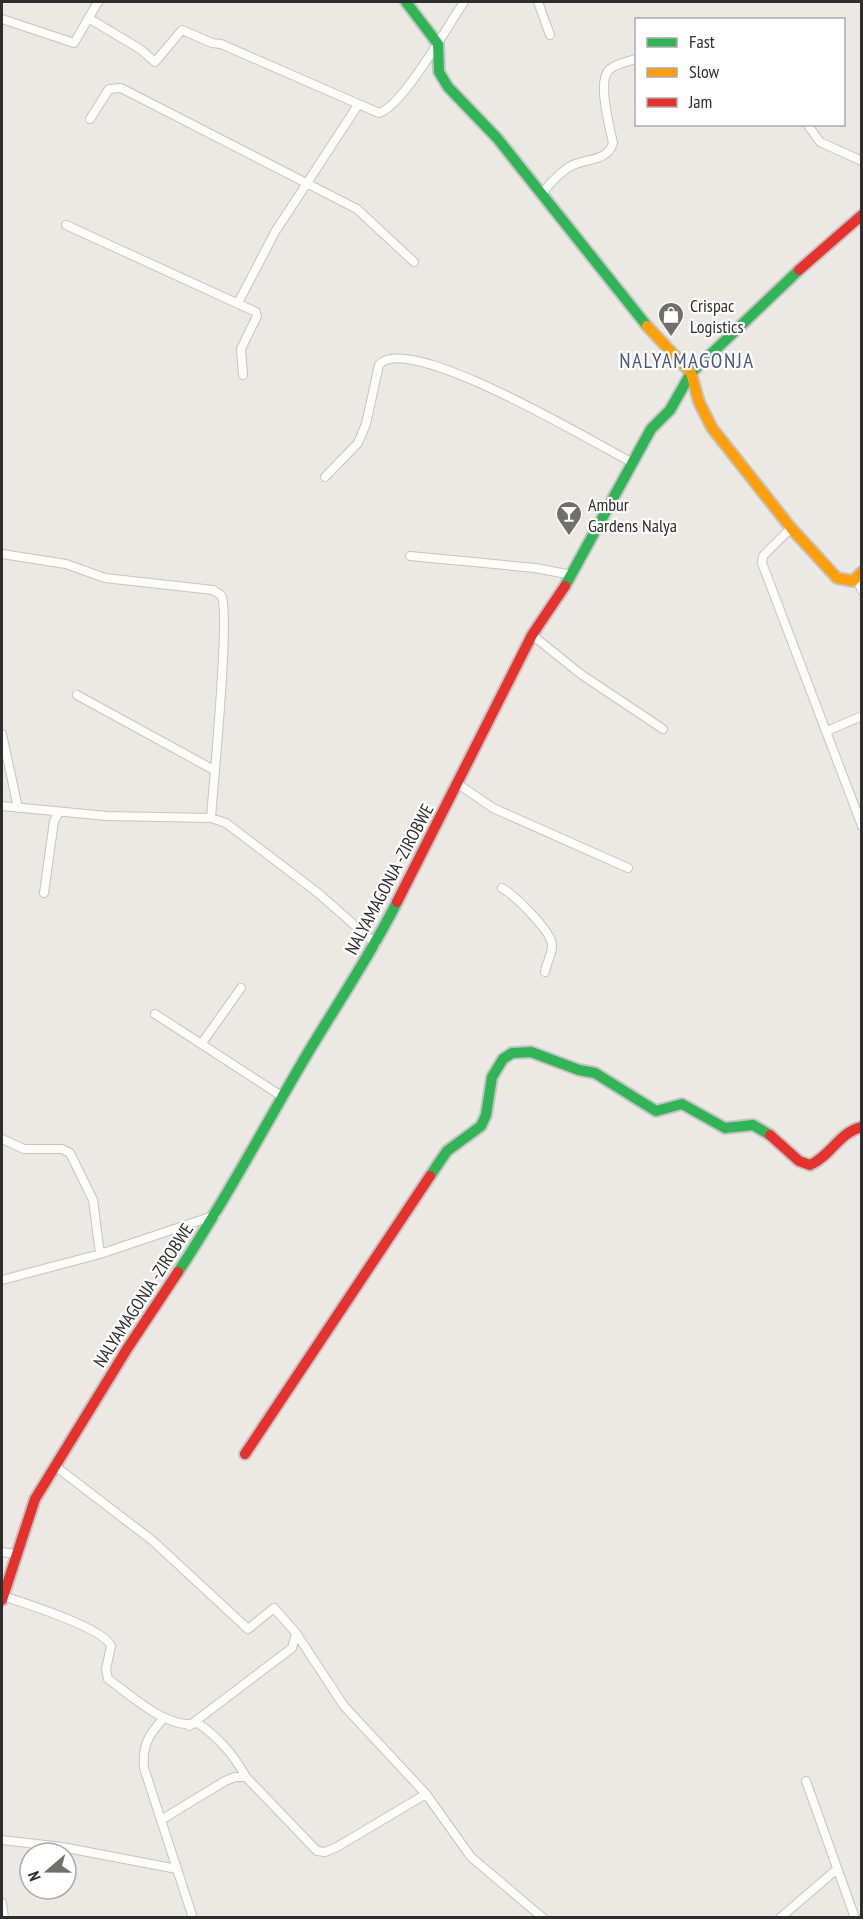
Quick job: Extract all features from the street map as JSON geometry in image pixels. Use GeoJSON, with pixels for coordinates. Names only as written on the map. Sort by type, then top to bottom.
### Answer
{"type":"FeatureCollection","features":[{"type":"Feature","properties":{"kind":"street"},"geometry":{"type":"LineString","coordinates":[[2,19],[74,43],[98,2]]}},
{"type":"Feature","properties":{"kind":"street"},"geometry":{"type":"LineString","coordinates":[[406,2],[438,44],[439,72],[448,87],[497,138],[659,341],[691,373],[699,402],[712,428],[791,528],[837,578],[847,582],[859,575],[861,591]]}},
{"type":"Feature","properties":{"kind":"street"},"geometry":{"type":"LineString","coordinates":[[90,19],[140,49],[155,62],[182,30],[295,75],[379,113],[386,111],[430,58],[464,2]]}},
{"type":"Feature","properties":{"kind":"street"},"geometry":{"type":"LineString","coordinates":[[538,2],[550,35]]}},
{"type":"Feature","properties":{"kind":"street"},"geometry":{"type":"LineString","coordinates":[[542,194],[570,166],[606,154],[611,150],[613,143],[603,85],[605,75],[609,69],[635,59]]}},
{"type":"Feature","properties":{"kind":"street"},"geometry":{"type":"LineString","coordinates":[[90,118],[109,89],[121,88],[357,209],[373,221],[414,262]]}},
{"type":"Feature","properties":{"kind":"street"},"geometry":{"type":"LineString","coordinates":[[237,303],[275,232],[358,105]]}},
{"type":"Feature","properties":{"kind":"street"},"geometry":{"type":"LineString","coordinates":[[808,126],[820,142],[861,161]]}},
{"type":"Feature","properties":{"kind":"street","name":"NALYAMAGONJA -ZIROBWE"},"geometry":{"type":"LineString","coordinates":[[2,1598],[35,1498],[127,1349],[216,1215],[283,1097],[376,944],[532,635],[572,575],[651,429],[670,410],[691,373],[793,275],[826,249],[861,215]]}},
{"type":"Feature","properties":{"kind":"street"},"geometry":{"type":"LineString","coordinates":[[66,225],[257,314],[241,349],[243,375]]}},
{"type":"Feature","properties":{"kind":"street"},"geometry":{"type":"LineString","coordinates":[[326,477],[358,443],[366,424],[378,365],[390,358],[411,360],[481,382],[633,463]]}},
{"type":"Feature","properties":{"kind":"street"},"geometry":{"type":"LineString","coordinates":[[791,528],[763,556],[762,563],[861,826]]}},
{"type":"Feature","properties":{"kind":"street"},"geometry":{"type":"LineString","coordinates":[[2,554],[66,564],[105,578],[218,591],[223,598],[224,609],[211,818]]}},
{"type":"Feature","properties":{"kind":"street"},"geometry":{"type":"LineString","coordinates":[[410,556],[535,568],[572,575]]}},
{"type":"Feature","properties":{"kind":"street"},"geometry":{"type":"LineString","coordinates":[[532,635],[582,675],[663,729]]}},
{"type":"Feature","properties":{"kind":"street"},"geometry":{"type":"LineString","coordinates":[[77,695],[214,770]]}},
{"type":"Feature","properties":{"kind":"street"},"geometry":{"type":"LineString","coordinates":[[827,731],[861,716]]}},
{"type":"Feature","properties":{"kind":"street"},"geometry":{"type":"LineString","coordinates":[[2,734],[18,808]]}},
{"type":"Feature","properties":{"kind":"street"},"geometry":{"type":"LineString","coordinates":[[458,784],[493,808],[628,868]]}},
{"type":"Feature","properties":{"kind":"street"},"geometry":{"type":"LineString","coordinates":[[2,806],[107,816],[211,818],[226,823],[280,864],[376,944]]}},
{"type":"Feature","properties":{"kind":"street"},"geometry":{"type":"LineString","coordinates":[[44,893],[54,822],[59,812]]}},
{"type":"Feature","properties":{"kind":"street"},"geometry":{"type":"LineString","coordinates":[[502,888],[550,936],[553,947],[546,972]]}},
{"type":"Feature","properties":{"kind":"street"},"geometry":{"type":"LineString","coordinates":[[202,1043],[241,988]]}},
{"type":"Feature","properties":{"kind":"street"},"geometry":{"type":"LineString","coordinates":[[154,1014],[283,1097]]}},
{"type":"Feature","properties":{"kind":"street"},"geometry":{"type":"LineString","coordinates":[[245,1454],[447,1151],[481,1126],[486,1115],[492,1077],[503,1059],[512,1053],[531,1052],[595,1073],[656,1111],[675,1104],[682,1104],[725,1128],[753,1125],[763,1129],[799,1161],[810,1165],[828,1155],[847,1130],[861,1126]]}},
{"type":"Feature","properties":{"kind":"street"},"geometry":{"type":"LineString","coordinates":[[2,1139],[24,1149],[62,1149],[70,1153],[93,1200],[100,1254]]}},
{"type":"Feature","properties":{"kind":"street"},"geometry":{"type":"LineString","coordinates":[[2,1280],[100,1254],[216,1215]]}},
{"type":"Feature","properties":{"kind":"street"},"geometry":{"type":"LineString","coordinates":[[55,1466],[153,1541],[248,1629],[274,1608],[296,1633],[344,1706],[426,1794],[471,1857],[543,1917]]}},
{"type":"Feature","properties":{"kind":"street"},"geometry":{"type":"LineString","coordinates":[[2,1552],[16,1554]]}},
{"type":"Feature","properties":{"kind":"street"},"geometry":{"type":"LineString","coordinates":[[2,1598],[58,1615],[105,1637],[111,1646],[106,1669],[108,1678],[165,1718],[189,1726],[198,1723],[222,1741],[231,1751],[246,1777],[317,1851],[325,1852],[426,1794]]}},
{"type":"Feature","properties":{"kind":"street"},"geometry":{"type":"LineString","coordinates":[[189,1726],[236,1693],[292,1648],[296,1633]]}},
{"type":"Feature","properties":{"kind":"street"},"geometry":{"type":"LineString","coordinates":[[165,1718],[147,1738],[143,1752],[144,1768],[193,1917]]}},
{"type":"Feature","properties":{"kind":"street"},"geometry":{"type":"LineString","coordinates":[[161,1820],[225,1781],[235,1777],[246,1777]]}},
{"type":"Feature","properties":{"kind":"street"},"geometry":{"type":"LineString","coordinates":[[806,1781],[855,1917]]}},
{"type":"Feature","properties":{"kind":"street"},"geometry":{"type":"LineString","coordinates":[[2,1840],[62,1846],[177,1869]]}},
{"type":"Feature","properties":{"kind":"street"},"geometry":{"type":"LineString","coordinates":[[780,1917],[837,1869]]}},
{"type":"Feature","properties":{"kind":"street"},"geometry":{"type":"LineString","coordinates":[[2,1894],[4,1917]]}},
{"type":"Feature","properties":{"kind":"traffic: fast"},"geometry":{"type":"LineString","coordinates":[[406,2],[438,44],[439,72],[448,87],[497,138],[647,326]]}},
{"type":"Feature","properties":{"kind":"traffic: fast"},"geometry":{"type":"LineString","coordinates":[[565,586],[651,429],[670,410],[691,373],[799,270]]}},
{"type":"Feature","properties":{"kind":"traffic: fast"},"geometry":{"type":"LineString","coordinates":[[178,1272],[366,959],[397,902]]}},
{"type":"Feature","properties":{"kind":"traffic: fast"},"geometry":{"type":"LineString","coordinates":[[430,1176],[447,1151],[481,1126],[486,1115],[492,1077],[503,1059],[512,1053],[531,1052],[579,1070],[595,1073],[656,1111],[682,1104],[725,1128],[753,1125],[770,1135]]}},
{"type":"Feature","properties":{"kind":"traffic: slow"},"geometry":{"type":"LineString","coordinates":[[647,326],[691,373],[699,402],[712,428],[791,528],[837,578],[853,581],[862,572]]}},
{"type":"Feature","properties":{"kind":"traffic: jam"},"geometry":{"type":"LineString","coordinates":[[799,270],[862,215]]}},
{"type":"Feature","properties":{"kind":"traffic: jam"},"geometry":{"type":"LineString","coordinates":[[397,902],[532,635],[565,586]]}},
{"type":"Feature","properties":{"kind":"traffic: jam"},"geometry":{"type":"LineString","coordinates":[[770,1135],[799,1161],[810,1165],[824,1156],[847,1134],[862,1127]]}},
{"type":"Feature","properties":{"kind":"traffic: jam"},"geometry":{"type":"LineString","coordinates":[[245,1454],[430,1176]]}},
{"type":"Feature","properties":{"kind":"traffic: jam"},"geometry":{"type":"LineString","coordinates":[[2,1600],[35,1499],[127,1349],[178,1272]]}},
{"type":"Feature","properties":{"kind":"place","name":"Crispac Logistics"},"geometry":{"type":"Point","coordinates":[671,338]}},
{"type":"Feature","properties":{"kind":"place","name":"Ambur Gardens Nalya"},"geometry":{"type":"Point","coordinates":[569,537]}},
{"type":"Feature","properties":{"kind":"district","name":"NALYAMAGONJA"},"geometry":{"type":"Point","coordinates":[687,360]}}]}
